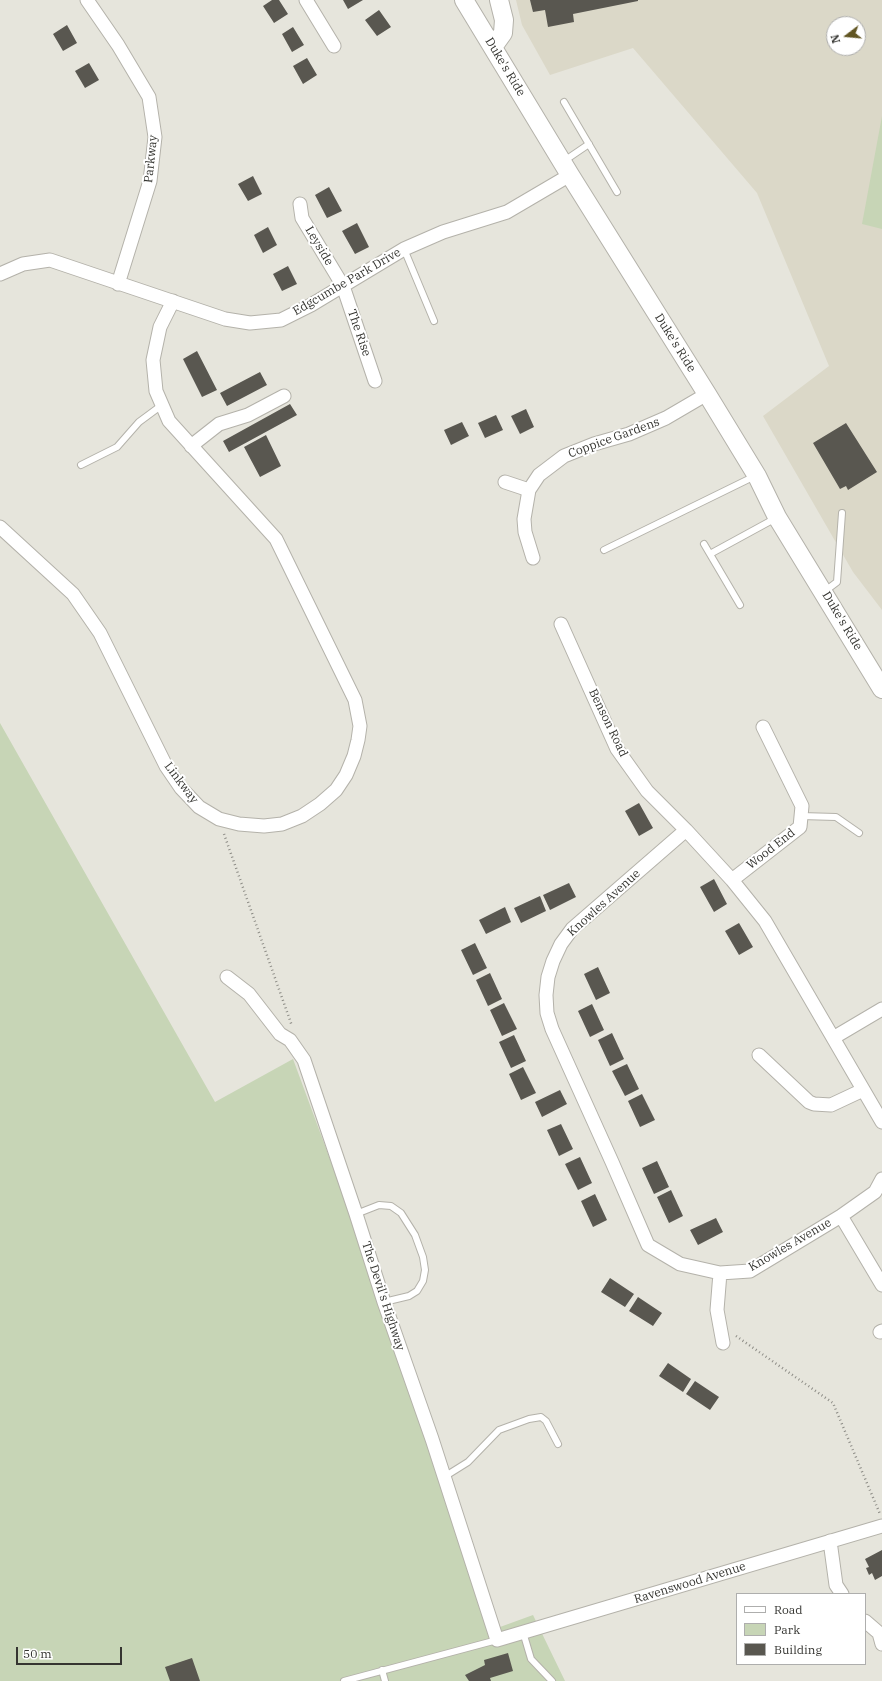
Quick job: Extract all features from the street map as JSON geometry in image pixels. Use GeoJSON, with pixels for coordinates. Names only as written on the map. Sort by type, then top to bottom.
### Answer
{"type":"FeatureCollection","features":[{"type":"Feature","properties":{"kind":"main road","name":"Duke's Ride"},"geometry":{"type":"LineString","coordinates":[[464,0],[566,169],[707,394],[756,476],[777,517],[882,689]]}},
{"type":"Feature","properties":{"kind":"main road"},"geometry":{"type":"LineString","coordinates":[[493,46],[503,33],[504,20],[499,0]]}},
{"type":"Feature","properties":{"kind":"street","name":"Parkway"},"geometry":{"type":"LineString","coordinates":[[87,0],[118,45],[148,98],[155,137],[150,181],[118,284]]}},
{"type":"Feature","properties":{"kind":"street"},"geometry":{"type":"LineString","coordinates":[[306,0],[334,46]]}},
{"type":"Feature","properties":{"kind":"street","name":"Edgcumbe Park Drive"},"geometry":{"type":"LineString","coordinates":[[0,274],[23,264],[50,260],[225,319],[250,323],[281,320],[311,305],[404,249],[443,232],[507,212],[566,169]]}},
{"type":"Feature","properties":{"kind":"street","name":"Leyside"},"geometry":{"type":"LineString","coordinates":[[300,204],[302,218],[343,286]]}},
{"type":"Feature","properties":{"kind":"street","name":"The Rise"},"geometry":{"type":"LineString","coordinates":[[343,286],[375,381]]}},
{"type":"Feature","properties":{"kind":"street","name":"Linkway"},"geometry":{"type":"LineString","coordinates":[[0,527],[73,594],[100,633],[166,766],[181,788],[199,807],[219,819],[239,824],[264,826],[282,824],[302,816],[320,804],[336,790],[346,775],[354,756],[360,726],[355,700],[276,539],[169,421],[156,391],[153,360],[160,327],[173,301]]}},
{"type":"Feature","properties":{"kind":"street","name":"Coppice Gardens"},"geometry":{"type":"LineString","coordinates":[[533,558],[525,532],[524,519],[529,490],[539,475],[564,456],[594,444],[629,434],[666,418],[707,394]]}},
{"type":"Feature","properties":{"kind":"street"},"geometry":{"type":"LineString","coordinates":[[191,446],[219,424],[248,415],[284,396]]}},
{"type":"Feature","properties":{"kind":"street"},"geometry":{"type":"LineString","coordinates":[[505,482],[529,490]]}},
{"type":"Feature","properties":{"kind":"street","name":"Benson Road"},"geometry":{"type":"LineString","coordinates":[[561,624],[617,749],[647,791],[686,830]]}},
{"type":"Feature","properties":{"kind":"street","name":"Wood End"},"geometry":{"type":"LineString","coordinates":[[732,880],[800,827],[802,806],[763,727]]}},
{"type":"Feature","properties":{"kind":"street"},"geometry":{"type":"LineString","coordinates":[[686,830],[732,880],[765,921],[882,1122]]}},
{"type":"Feature","properties":{"kind":"street","name":"Knowles Avenue"},"geometry":{"type":"LineString","coordinates":[[686,830],[572,929],[561,944],[550,972],[546,995],[547,1013],[552,1029],[648,1246],[680,1264],[720,1273],[750,1270],[841,1216],[875,1192],[882,1179]]}},
{"type":"Feature","properties":{"kind":"street","name":"The Devil's Highway"},"geometry":{"type":"LineString","coordinates":[[227,977],[249,994],[280,1034],[290,1040],[304,1060],[497,1640]]}},
{"type":"Feature","properties":{"kind":"street"},"geometry":{"type":"LineString","coordinates":[[833,1038],[882,1009]]}},
{"type":"Feature","properties":{"kind":"street"},"geometry":{"type":"LineString","coordinates":[[759,1055],[809,1102],[814,1104],[831,1105],[863,1090]]}},
{"type":"Feature","properties":{"kind":"street"},"geometry":{"type":"LineString","coordinates":[[841,1216],[882,1286]]}},
{"type":"Feature","properties":{"kind":"street"},"geometry":{"type":"LineString","coordinates":[[720,1273],[717,1310],[723,1343]]}},
{"type":"Feature","properties":{"kind":"street","name":"Ravenswood Avenue"},"geometry":{"type":"LineString","coordinates":[[497,1640],[882,1526]]}},
{"type":"Feature","properties":{"kind":"street"},"geometry":{"type":"LineString","coordinates":[[830,1541],[836,1585],[841,1593]]}},
{"type":"Feature","properties":{"kind":"street"},"geometry":{"type":"LineString","coordinates":[[866,1622],[879,1633],[882,1644]]}},
{"type":"Feature","properties":{"kind":"lane"},"geometry":{"type":"LineString","coordinates":[[564,102],[617,192]]}},
{"type":"Feature","properties":{"kind":"lane"},"geometry":{"type":"LineString","coordinates":[[566,169],[589,144]]}},
{"type":"Feature","properties":{"kind":"lane"},"geometry":{"type":"LineString","coordinates":[[404,249],[434,321]]}},
{"type":"Feature","properties":{"kind":"lane"},"geometry":{"type":"LineString","coordinates":[[81,465],[117,446],[138,422],[162,405]]}},
{"type":"Feature","properties":{"kind":"lane"},"geometry":{"type":"LineString","coordinates":[[604,550],[756,476]]}},
{"type":"Feature","properties":{"kind":"lane"},"geometry":{"type":"LineString","coordinates":[[824,592],[837,582],[842,513]]}},
{"type":"Feature","properties":{"kind":"lane"},"geometry":{"type":"LineString","coordinates":[[710,554],[777,517]]}},
{"type":"Feature","properties":{"kind":"lane"},"geometry":{"type":"LineString","coordinates":[[704,544],[740,605]]}},
{"type":"Feature","properties":{"kind":"lane"},"geometry":{"type":"LineString","coordinates":[[801,816],[836,817],[859,833]]}},
{"type":"Feature","properties":{"kind":"lane"},"geometry":{"type":"LineString","coordinates":[[356,1214],[379,1205],[391,1206],[401,1213],[415,1235],[423,1257],[425,1270],[423,1281],[417,1291],[409,1296],[384,1302]]}},
{"type":"Feature","properties":{"kind":"lane"},"geometry":{"type":"LineString","coordinates":[[444,1477],[468,1462],[499,1430],[529,1419],[541,1417],[546,1422],[558,1444]]}},
{"type":"Feature","properties":{"kind":"lane"},"geometry":{"type":"LineString","coordinates":[[523,1632],[531,1659],[552,1681]]}},
{"type":"Feature","properties":{"kind":"lane"},"geometry":{"type":"LineString","coordinates":[[344,1681],[497,1640]]}},
{"type":"Feature","properties":{"kind":"lane"},"geometry":{"type":"LineString","coordinates":[[382,1670],[385,1681]]}},
{"type":"Feature","properties":{"kind":"path"},"geometry":{"type":"LineString","coordinates":[[219,819],[292,1025],[290,1040]]}},
{"type":"Feature","properties":{"kind":"path"},"geometry":{"type":"LineString","coordinates":[[720,1326],[833,1403],[882,1519]]}},
{"type":"Feature","properties":{"kind":"shaded area"},"geometry":{"type":"Polygon","coordinates":[[[516,0],[882,0],[882,610],[853,572],[763,416],[829,366],[757,193],[633,48],[550,75],[522,25],[516,0]]]}},
{"type":"Feature","properties":{"kind":"green space"},"geometry":{"type":"Polygon","coordinates":[[[882,116],[882,229],[862,224],[882,116]]]}},
{"type":"Feature","properties":{"kind":"green space"},"geometry":{"type":"Polygon","coordinates":[[[0,723],[215,1102],[293,1059],[341,1189],[374,1291],[500,1627],[533,1615],[565,1681],[0,1681],[0,723]]]}},
{"type":"Feature","properties":{"kind":"building"},"geometry":{"type":"Polygon","coordinates":[[[272,0],[279,0],[288,14],[274,23],[263,6],[272,0]]]}},
{"type":"Feature","properties":{"kind":"building"},"geometry":{"type":"Polygon","coordinates":[[[343,0],[363,0],[348,9],[343,0]]]}},
{"type":"Feature","properties":{"kind":"building"},"geometry":{"type":"Polygon","coordinates":[[[530,0],[638,1],[573,14],[574,22],[548,27],[545,10],[533,12],[530,0]]]}},
{"type":"Feature","properties":{"kind":"building"},"geometry":{"type":"Polygon","coordinates":[[[379,10],[391,27],[377,36],[365,20],[379,10]]]}},
{"type":"Feature","properties":{"kind":"building"},"geometry":{"type":"Polygon","coordinates":[[[67,25],[77,43],[63,51],[53,34],[67,25]]]}},
{"type":"Feature","properties":{"kind":"building"},"geometry":{"type":"Polygon","coordinates":[[[293,27],[304,45],[292,52],[282,34],[293,27]]]}},
{"type":"Feature","properties":{"kind":"building"},"geometry":{"type":"Polygon","coordinates":[[[307,58],[317,75],[303,84],[293,66],[307,58]]]}},
{"type":"Feature","properties":{"kind":"building"},"geometry":{"type":"Polygon","coordinates":[[[89,63],[99,80],[85,88],[75,71],[89,63]]]}},
{"type":"Feature","properties":{"kind":"building"},"geometry":{"type":"Polygon","coordinates":[[[253,176],[262,194],[248,201],[238,184],[253,176]]]}},
{"type":"Feature","properties":{"kind":"building"},"geometry":{"type":"Polygon","coordinates":[[[329,187],[342,211],[327,218],[315,195],[329,187]]]}},
{"type":"Feature","properties":{"kind":"building"},"geometry":{"type":"Polygon","coordinates":[[[357,223],[369,247],[355,254],[342,231],[357,223]]]}},
{"type":"Feature","properties":{"kind":"building"},"geometry":{"type":"Polygon","coordinates":[[[268,227],[277,245],[263,253],[254,235],[268,227]]]}},
{"type":"Feature","properties":{"kind":"building"},"geometry":{"type":"Polygon","coordinates":[[[288,266],[297,284],[282,291],[273,274],[288,266]]]}},
{"type":"Feature","properties":{"kind":"building"},"geometry":{"type":"Polygon","coordinates":[[[197,351],[217,390],[202,397],[183,359],[197,351]]]}},
{"type":"Feature","properties":{"kind":"building"},"geometry":{"type":"Polygon","coordinates":[[[260,372],[267,385],[227,406],[220,393],[260,372]]]}},
{"type":"Feature","properties":{"kind":"building"},"geometry":{"type":"Polygon","coordinates":[[[290,404],[297,415],[229,452],[223,441],[290,404]]]}},
{"type":"Feature","properties":{"kind":"building"},"geometry":{"type":"Polygon","coordinates":[[[526,409],[534,427],[520,434],[511,416],[526,409]]]}},
{"type":"Feature","properties":{"kind":"building"},"geometry":{"type":"Polygon","coordinates":[[[496,415],[503,430],[485,438],[478,423],[496,415]]]}},
{"type":"Feature","properties":{"kind":"building"},"geometry":{"type":"Polygon","coordinates":[[[462,422],[469,436],[451,445],[444,430],[462,422]]]}},
{"type":"Feature","properties":{"kind":"building"},"geometry":{"type":"Polygon","coordinates":[[[846,423],[877,472],[848,490],[846,486],[840,489],[813,443],[846,423]]]}},
{"type":"Feature","properties":{"kind":"building"},"geometry":{"type":"Polygon","coordinates":[[[266,435],[281,466],[260,477],[244,447],[266,435]]]}},
{"type":"Feature","properties":{"kind":"building"},"geometry":{"type":"Polygon","coordinates":[[[639,803],[653,828],[639,836],[625,811],[639,803]]]}},
{"type":"Feature","properties":{"kind":"building"},"geometry":{"type":"Polygon","coordinates":[[[714,879],[727,904],[714,912],[700,887],[714,879]]]}},
{"type":"Feature","properties":{"kind":"building"},"geometry":{"type":"Polygon","coordinates":[[[569,883],[576,897],[550,910],[543,895],[569,883]]]}},
{"type":"Feature","properties":{"kind":"building"},"geometry":{"type":"Polygon","coordinates":[[[540,896],[546,911],[521,923],[514,908],[540,896]]]}},
{"type":"Feature","properties":{"kind":"building"},"geometry":{"type":"Polygon","coordinates":[[[505,907],[511,922],[486,934],[479,920],[505,907]]]}},
{"type":"Feature","properties":{"kind":"building"},"geometry":{"type":"Polygon","coordinates":[[[739,923],[753,947],[739,955],[725,931],[739,923]]]}},
{"type":"Feature","properties":{"kind":"building"},"geometry":{"type":"Polygon","coordinates":[[[475,943],[487,968],[473,975],[461,950],[475,943]]]}},
{"type":"Feature","properties":{"kind":"building"},"geometry":{"type":"Polygon","coordinates":[[[598,967],[610,993],[596,1000],[584,974],[598,967]]]}},
{"type":"Feature","properties":{"kind":"building"},"geometry":{"type":"Polygon","coordinates":[[[490,973],[502,999],[488,1006],[476,980],[490,973]]]}},
{"type":"Feature","properties":{"kind":"building"},"geometry":{"type":"Polygon","coordinates":[[[504,1003],[517,1029],[502,1036],[490,1010],[504,1003]]]}},
{"type":"Feature","properties":{"kind":"building"},"geometry":{"type":"Polygon","coordinates":[[[592,1004],[604,1030],[590,1037],[578,1011],[592,1004]]]}},
{"type":"Feature","properties":{"kind":"building"},"geometry":{"type":"Polygon","coordinates":[[[612,1033],[624,1059],[610,1066],[598,1040],[612,1033]]]}},
{"type":"Feature","properties":{"kind":"building"},"geometry":{"type":"Polygon","coordinates":[[[514,1035],[526,1061],[511,1068],[499,1042],[514,1035]]]}},
{"type":"Feature","properties":{"kind":"building"},"geometry":{"type":"Polygon","coordinates":[[[627,1064],[639,1089],[625,1096],[612,1071],[627,1064]]]}},
{"type":"Feature","properties":{"kind":"building"},"geometry":{"type":"Polygon","coordinates":[[[523,1067],[536,1093],[521,1100],[509,1074],[523,1067]]]}},
{"type":"Feature","properties":{"kind":"building"},"geometry":{"type":"Polygon","coordinates":[[[560,1090],[567,1104],[542,1117],[535,1102],[560,1090]]]}},
{"type":"Feature","properties":{"kind":"building"},"geometry":{"type":"Polygon","coordinates":[[[642,1094],[655,1120],[640,1127],[628,1101],[642,1094]]]}},
{"type":"Feature","properties":{"kind":"building"},"geometry":{"type":"Polygon","coordinates":[[[561,1124],[573,1149],[559,1156],[547,1130],[561,1124]]]}},
{"type":"Feature","properties":{"kind":"building"},"geometry":{"type":"Polygon","coordinates":[[[580,1157],[592,1183],[578,1190],[565,1164],[580,1157]]]}},
{"type":"Feature","properties":{"kind":"building"},"geometry":{"type":"Polygon","coordinates":[[[657,1161],[669,1187],[654,1194],[642,1168],[657,1161]]]}},
{"type":"Feature","properties":{"kind":"building"},"geometry":{"type":"Polygon","coordinates":[[[671,1190],[683,1216],[669,1223],[657,1197],[671,1190]]]}},
{"type":"Feature","properties":{"kind":"building"},"geometry":{"type":"Polygon","coordinates":[[[595,1194],[607,1220],[593,1227],[581,1201],[595,1194]]]}},
{"type":"Feature","properties":{"kind":"building"},"geometry":{"type":"Polygon","coordinates":[[[716,1218],[723,1232],[698,1245],[690,1230],[716,1218]]]}},
{"type":"Feature","properties":{"kind":"building"},"geometry":{"type":"Polygon","coordinates":[[[610,1278],[634,1294],[625,1307],[601,1292],[610,1278]]]}},
{"type":"Feature","properties":{"kind":"building"},"geometry":{"type":"Polygon","coordinates":[[[638,1297],[662,1313],[653,1326],[629,1311],[638,1297]]]}},
{"type":"Feature","properties":{"kind":"building"},"geometry":{"type":"Polygon","coordinates":[[[668,1363],[691,1379],[683,1392],[659,1376],[668,1363]]]}},
{"type":"Feature","properties":{"kind":"building"},"geometry":{"type":"Polygon","coordinates":[[[695,1381],[719,1397],[710,1410],[686,1394],[695,1381]]]}},
{"type":"Feature","properties":{"kind":"building"},"geometry":{"type":"Polygon","coordinates":[[[882,1550],[882,1576],[875,1580],[872,1573],[869,1575],[866,1568],[869,1567],[865,1559],[882,1550]]]}},
{"type":"Feature","properties":{"kind":"building"},"geometry":{"type":"Polygon","coordinates":[[[508,1653],[513,1671],[490,1678],[491,1681],[469,1681],[465,1675],[485,1665],[484,1660],[508,1653]]]}},
{"type":"Feature","properties":{"kind":"building"},"geometry":{"type":"Polygon","coordinates":[[[192,1658],[200,1681],[170,1681],[165,1667],[192,1658]]]}}]}
